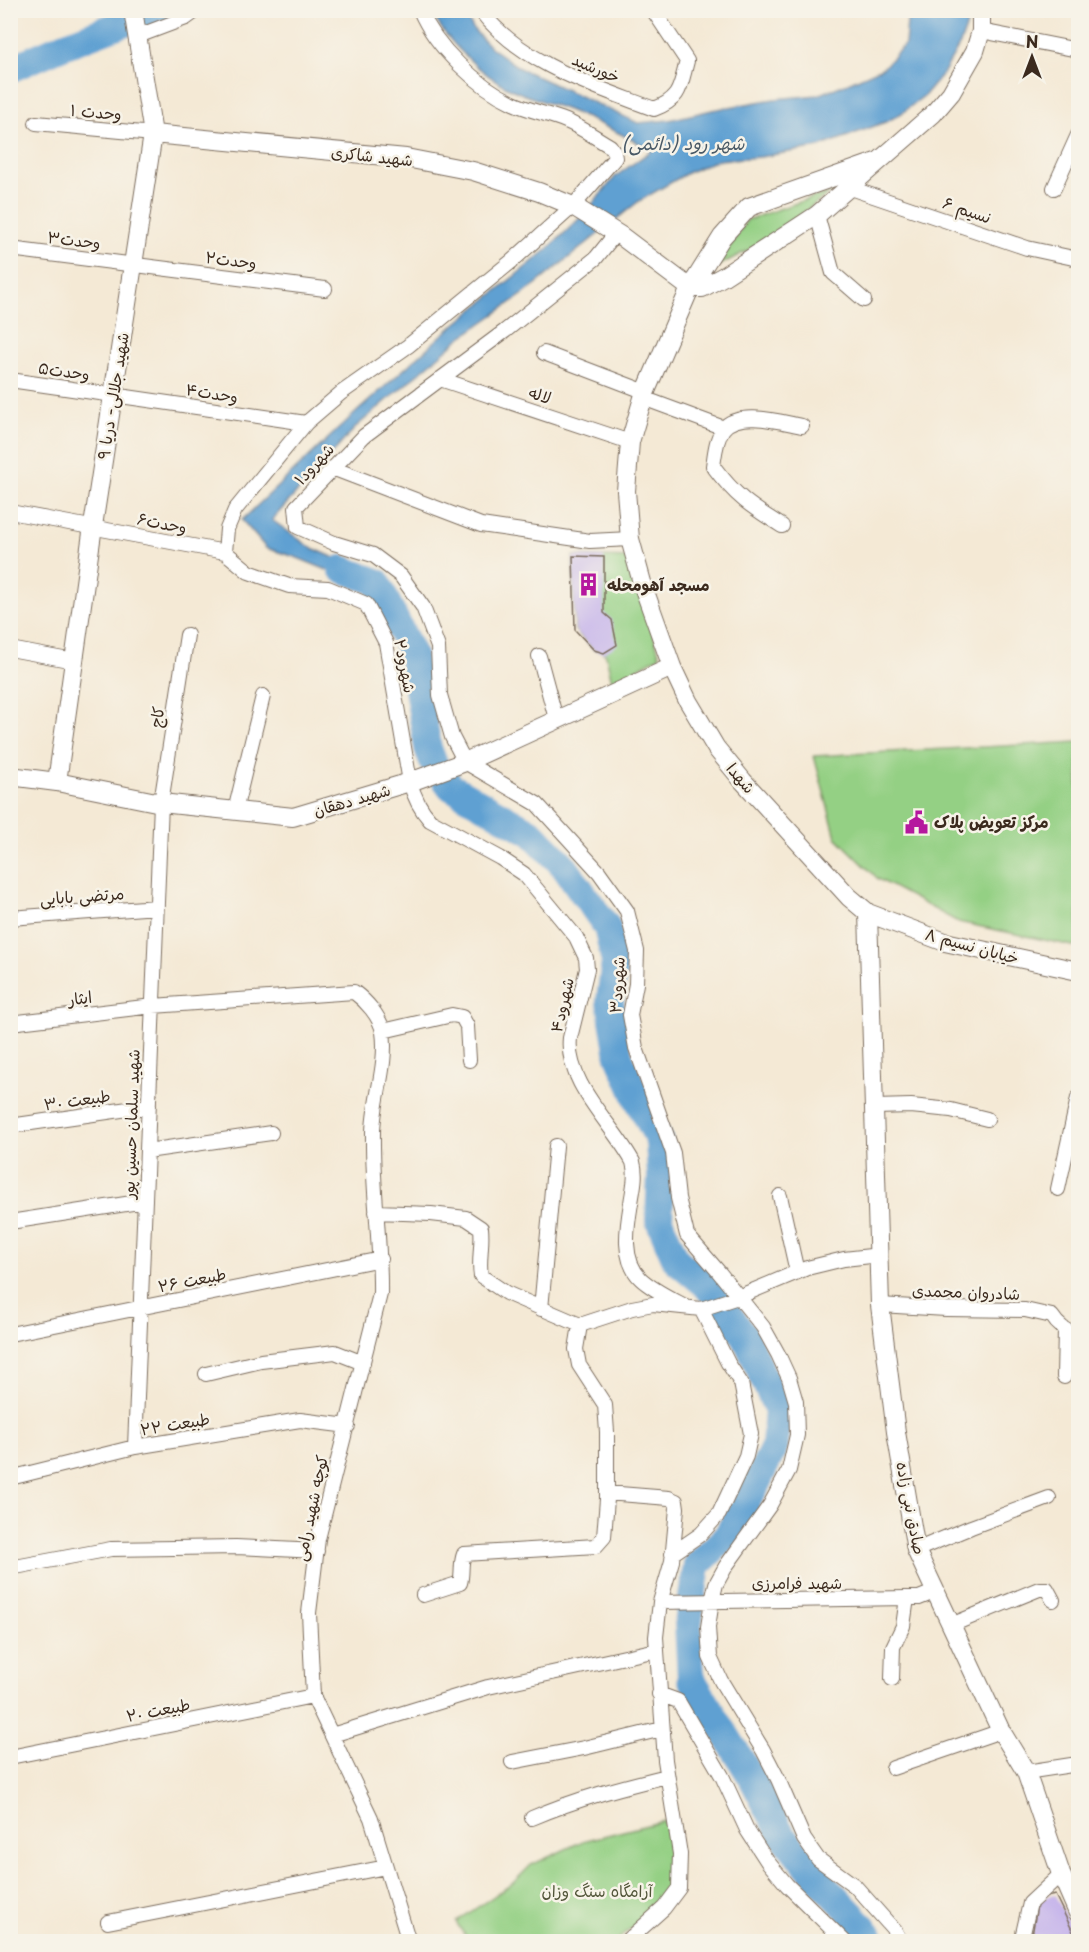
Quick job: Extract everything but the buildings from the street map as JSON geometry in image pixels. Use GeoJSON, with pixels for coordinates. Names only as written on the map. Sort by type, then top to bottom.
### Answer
{"type":"FeatureCollection","features":[{"type":"Feature","properties":{"kind":"street","name":"شهید جلالی- دریا ۹"},"geometry":{"type":"LineString","coordinates":[[57,782],[93,526],[153,134],[133,10]]}},
{"type":"Feature","properties":{"kind":"street"},"geometry":{"type":"LineString","coordinates":[[138,35],[186,18],[197,10]]}},
{"type":"Feature","properties":{"kind":"street"},"geometry":{"type":"LineString","coordinates":[[225,552],[227,529],[235,510],[306,423],[341,393],[408,346],[578,209],[615,158],[610,146],[568,122],[513,103],[480,82],[447,53],[420,10]]}},
{"type":"Feature","properties":{"kind":"street","name":"خورشید"},"geometry":{"type":"LineString","coordinates":[[480,10],[492,26],[555,68],[654,109],[669,104],[679,93],[687,61],[653,10]]}},
{"type":"Feature","properties":{"kind":"street"},"geometry":{"type":"LineString","coordinates":[[690,288],[702,288],[724,276],[817,215],[933,114],[951,93],[975,51],[981,31],[981,10]]}},
{"type":"Feature","properties":{"kind":"street"},"geometry":{"type":"LineString","coordinates":[[981,31],[1078,50]]}},
{"type":"Feature","properties":{"kind":"street","name":"وحدت ۱"},"geometry":{"type":"LineString","coordinates":[[36,123],[153,134]]}},
{"type":"Feature","properties":{"kind":"street","name":"شهید شاکری"},"geometry":{"type":"LineString","coordinates":[[153,134],[406,158],[473,171],[539,192],[578,209],[619,235],[690,288]]}},
{"type":"Feature","properties":{"kind":"street"},"geometry":{"type":"LineString","coordinates":[[1054,188],[1078,135]]}},
{"type":"Feature","properties":{"kind":"street","name":"شهدا"},"geometry":{"type":"LineString","coordinates":[[868,912],[849,897],[808,854],[716,748],[688,701],[672,667],[643,586],[630,539],[626,491],[630,442],[644,395],[690,288],[722,237],[749,207],[876,162]]}},
{"type":"Feature","properties":{"kind":"street","name":"نسیم ۶"},"geometry":{"type":"LineString","coordinates":[[847,187],[1027,248],[1078,259]]}},
{"type":"Feature","properties":{"kind":"street"},"geometry":{"type":"LineString","coordinates":[[817,215],[833,273],[864,300]]}},
{"type":"Feature","properties":{"kind":"street","name":"شهرود۱"},"geometry":{"type":"LineString","coordinates":[[465,762],[452,737],[440,695],[438,647],[423,607],[401,576],[373,555],[334,543],[298,528],[296,507],[363,436],[505,331],[596,258],[619,235]]}},
{"type":"Feature","properties":{"kind":"street","name":"وحدت۳"},"geometry":{"type":"LineString","coordinates":[[10,249],[133,264]]}},
{"type":"Feature","properties":{"kind":"street","name":"وحدت۲"},"geometry":{"type":"LineString","coordinates":[[133,264],[325,289]]}},
{"type":"Feature","properties":{"kind":"street"},"geometry":{"type":"LineString","coordinates":[[544,353],[724,428]]}},
{"type":"Feature","properties":{"kind":"street","name":"وحدت۵"},"geometry":{"type":"LineString","coordinates":[[10,380],[114,394]]}},
{"type":"Feature","properties":{"kind":"street","name":"لاله"},"geometry":{"type":"LineString","coordinates":[[440,380],[630,442]]}},
{"type":"Feature","properties":{"kind":"street","name":"وحدت۴"},"geometry":{"type":"LineString","coordinates":[[114,394],[306,423]]}},
{"type":"Feature","properties":{"kind":"street"},"geometry":{"type":"LineString","coordinates":[[782,526],[743,502],[727,485],[713,466],[716,444],[724,428],[740,418],[772,420],[802,426]]}},
{"type":"Feature","properties":{"kind":"street"},"geometry":{"type":"LineString","coordinates":[[333,468],[481,525],[590,541],[630,539]]}},
{"type":"Feature","properties":{"kind":"street","name":"وحدت۶"},"geometry":{"type":"LineString","coordinates":[[10,512],[225,552]]}},
{"type":"Feature","properties":{"kind":"street","name":"شهرود۲"},"geometry":{"type":"LineString","coordinates":[[225,552],[249,572],[289,585],[328,588],[366,604],[386,643],[410,782]]}},
{"type":"Feature","properties":{"kind":"street","name":"کاج"},"geometry":{"type":"LineString","coordinates":[[161,803],[187,635]]}},
{"type":"Feature","properties":{"kind":"street"},"geometry":{"type":"LineString","coordinates":[[10,649],[74,661]]}},
{"type":"Feature","properties":{"kind":"street"},"geometry":{"type":"LineString","coordinates":[[539,656],[556,719]]}},
{"type":"Feature","properties":{"kind":"street","name":"شهید دهقان"},"geometry":{"type":"LineString","coordinates":[[10,776],[57,782],[161,803],[293,817],[410,782],[465,762],[672,667]]}},
{"type":"Feature","properties":{"kind":"street"},"geometry":{"type":"LineString","coordinates":[[235,811],[263,696]]}},
{"type":"Feature","properties":{"kind":"street","name":"شهرود۳"},"geometry":{"type":"LineString","coordinates":[[465,762],[537,804],[599,872],[627,911],[637,951],[636,984],[630,1015],[636,1048],[674,1153],[678,1198],[687,1235],[763,1327],[789,1378],[796,1402],[796,1436],[789,1470],[770,1505],[726,1566],[716,1584],[708,1628],[710,1657],[778,1779],[804,1839],[818,1860],[855,1886],[902,1941]]}},
{"type":"Feature","properties":{"kind":"street","name":"شهرود۴"},"geometry":{"type":"LineString","coordinates":[[410,782],[415,799],[430,820],[500,858],[524,874],[580,944],[586,958],[587,969],[570,1038],[569,1049],[572,1064],[584,1089],[633,1162],[636,1173],[625,1235],[634,1268],[639,1278],[685,1306]]}},
{"type":"Feature","properties":{"kind":"street","name":"شهید سلمان حسین پور"},"geometry":{"type":"LineString","coordinates":[[135,1447],[161,803]]}},
{"type":"Feature","properties":{"kind":"street","name":"مرتضی بابایی"},"geometry":{"type":"LineString","coordinates":[[10,918],[157,907]]}},
{"type":"Feature","properties":{"kind":"street"},"geometry":{"type":"LineString","coordinates":[[376,1212],[466,1218],[481,1228],[483,1245],[479,1262],[481,1276],[506,1293],[580,1325],[632,1308],[653,1304],[701,1309],[797,1272],[844,1259],[880,1255],[868,912]]}},
{"type":"Feature","properties":{"kind":"street","name":"خیابان نسیم ۸"},"geometry":{"type":"LineString","coordinates":[[868,912],[945,942],[1078,971]]}},
{"type":"Feature","properties":{"kind":"street","name":"ایثار"},"geometry":{"type":"LineString","coordinates":[[10,1023],[153,1006],[354,992],[364,999],[373,1011],[383,1031]]}},
{"type":"Feature","properties":{"kind":"street"},"geometry":{"type":"LineString","coordinates":[[383,1031],[452,1015],[462,1017],[467,1026],[469,1060]]}},
{"type":"Feature","properties":{"kind":"street","name":"کوچه شهید رامی"},"geometry":{"type":"LineString","coordinates":[[383,1031],[382,1069],[373,1131],[376,1212],[381,1259],[380,1294],[317,1551],[309,1613],[313,1696],[371,1818],[409,1941]]}},
{"type":"Feature","properties":{"kind":"street"},"geometry":{"type":"LineString","coordinates":[[1058,1189],[1078,1098]]}},
{"type":"Feature","properties":{"kind":"street","name":"طبیعت ۳۰"},"geometry":{"type":"LineString","coordinates":[[10,1126],[149,1106]]}},
{"type":"Feature","properties":{"kind":"street"},"geometry":{"type":"LineString","coordinates":[[875,1107],[911,1106],[951,1110],[987,1119]]}},
{"type":"Feature","properties":{"kind":"street"},"geometry":{"type":"LineString","coordinates":[[147,1150],[271,1133]]}},
{"type":"Feature","properties":{"kind":"street"},"geometry":{"type":"LineString","coordinates":[[541,1309],[556,1146]]}},
{"type":"Feature","properties":{"kind":"street"},"geometry":{"type":"LineString","coordinates":[[780,1196],[797,1272]]}},
{"type":"Feature","properties":{"kind":"street"},"geometry":{"type":"LineString","coordinates":[[10,1222],[145,1201]]}},
{"type":"Feature","properties":{"kind":"street","name":"صادق نبی زاده"},"geometry":{"type":"LineString","coordinates":[[880,1255],[880,1305],[896,1432],[916,1550],[1000,1731],[1026,1772],[1060,1874],[1078,1913]]}},
{"type":"Feature","properties":{"kind":"street","name":"طبیعت ۲۶"},"geometry":{"type":"LineString","coordinates":[[10,1334],[381,1259]]}},
{"type":"Feature","properties":{"kind":"street","name":"شادروان محمدی"},"geometry":{"type":"LineString","coordinates":[[880,1305],[1025,1310],[1052,1316],[1057,1324],[1078,1336]]}},
{"type":"Feature","properties":{"kind":"street"},"geometry":{"type":"LineString","coordinates":[[672,1554],[701,1534],[719,1514],[746,1456],[751,1434],[741,1383],[728,1363],[701,1309]]}},
{"type":"Feature","properties":{"kind":"street"},"geometry":{"type":"LineString","coordinates":[[423,1595],[460,1583],[461,1561],[464,1554],[596,1546],[604,1537],[607,1493],[605,1405],[579,1365],[576,1349],[580,1325]]}},
{"type":"Feature","properties":{"kind":"street"},"geometry":{"type":"LineString","coordinates":[[1064,1377],[1065,1330]]}},
{"type":"Feature","properties":{"kind":"street"},"geometry":{"type":"LineString","coordinates":[[206,1374],[261,1361],[335,1352],[363,1363]]}},
{"type":"Feature","properties":{"kind":"street","name":"طبیعت ۲۲"},"geometry":{"type":"LineString","coordinates":[[10,1478],[135,1447],[300,1420],[348,1426]]}},
{"type":"Feature","properties":{"kind":"street"},"geometry":{"type":"LineString","coordinates":[[607,1493],[669,1498],[676,1501],[677,1508],[672,1554],[660,1602],[657,1650],[667,1776],[680,1854],[679,1888],[664,1908],[626,1941]]}},
{"type":"Feature","properties":{"kind":"street"},"geometry":{"type":"LineString","coordinates":[[916,1550],[1049,1498]]}},
{"type":"Feature","properties":{"kind":"street"},"geometry":{"type":"LineString","coordinates":[[10,1568],[111,1549],[236,1546],[317,1551]]}},
{"type":"Feature","properties":{"kind":"street"},"geometry":{"type":"LineString","coordinates":[[951,1625],[1039,1589],[1047,1589],[1053,1600]]}},
{"type":"Feature","properties":{"kind":"street","name":"شهید فرامرزی"},"geometry":{"type":"LineString","coordinates":[[660,1602],[919,1598],[934,1592]]}},
{"type":"Feature","properties":{"kind":"street"},"geometry":{"type":"LineString","coordinates":[[892,1679],[893,1647],[903,1626],[908,1598]]}},
{"type":"Feature","properties":{"kind":"street"},"geometry":{"type":"LineString","coordinates":[[332,1735],[488,1687],[657,1650]]}},
{"type":"Feature","properties":{"kind":"street"},"geometry":{"type":"LineString","coordinates":[[659,1694],[678,1701],[722,1776],[747,1830],[767,1861],[787,1885],[844,1941]]}},
{"type":"Feature","properties":{"kind":"street","name":"طبیعت ۲۰"},"geometry":{"type":"LineString","coordinates":[[10,1757],[313,1696]]}},
{"type":"Feature","properties":{"kind":"street"},"geometry":{"type":"LineString","coordinates":[[512,1762],[662,1729]]}},
{"type":"Feature","properties":{"kind":"street"},"geometry":{"type":"LineString","coordinates":[[892,1768],[1000,1731]]}},
{"type":"Feature","properties":{"kind":"street"},"geometry":{"type":"LineString","coordinates":[[1026,1772],[1078,1764]]}},
{"type":"Feature","properties":{"kind":"street"},"geometry":{"type":"LineString","coordinates":[[532,1818],[567,1804],[667,1776]]}},
{"type":"Feature","properties":{"kind":"street"},"geometry":{"type":"LineString","coordinates":[[108,1922],[386,1867]]}},
{"type":"Feature","properties":{"kind":"street"},"geometry":{"type":"LineString","coordinates":[[1021,1941],[1030,1903],[1060,1874]]}},
{"type":"Feature","properties":{"kind":"green space"},"geometry":{"type":"Polygon","coordinates":[[[832,191],[766,241],[716,267],[747,220],[832,191]]]}},
{"type":"Feature","properties":{"kind":"green space"},"geometry":{"type":"Polygon","coordinates":[[[573,556],[629,558],[660,656],[612,682],[606,655],[594,650],[575,630],[573,556]]]}},
{"type":"Feature","properties":{"kind":"green space"},"geometry":{"type":"Polygon","coordinates":[[[1078,742],[1078,947],[958,922],[878,879],[836,837],[814,756],[1078,742]]]}},
{"type":"Feature","properties":{"kind":"green space","name":"آرامگاه سنگ وزان"},"geometry":{"type":"Polygon","coordinates":[[[664,1821],[672,1839],[675,1862],[674,1878],[668,1894],[649,1914],[616,1941],[469,1941],[456,1922],[513,1883],[531,1865],[583,1841],[664,1821]]]}},
{"type":"Feature","properties":{"kind":"water"},"geometry":{"type":"Polygon","coordinates":[[[152,10],[179,11],[154,23],[152,10]]]}},
{"type":"Feature","properties":{"kind":"water","name":"شهر رود (دائمی)"},"geometry":{"type":"Polygon","coordinates":[[[431,11],[463,11],[474,30],[490,47],[521,69],[638,123],[669,120],[774,99],[818,95],[884,67],[905,44],[908,11],[969,11],[968,22],[960,44],[944,72],[925,95],[902,113],[888,121],[819,147],[760,157],[717,160],[689,172],[639,201],[525,293],[459,339],[357,426],[272,520],[310,547],[383,579],[369,587],[295,557],[266,548],[242,520],[442,335],[548,249],[584,214],[616,176],[652,150],[583,116],[501,84],[477,67],[455,45],[431,11]]]}},
{"type":"Feature","properties":{"kind":"waterway"},"geometry":{"type":"LineString","coordinates":[[10,69],[157,10]]}},
{"type":"Feature","properties":{"kind":"waterway"},"geometry":{"type":"LineString","coordinates":[[342,569],[377,582],[412,654],[428,748],[434,764],[451,787],[532,833],[563,865],[607,927],[615,962],[610,1001],[619,1056],[637,1098],[659,1140],[661,1176],[659,1220],[676,1260],[706,1285],[745,1336],[778,1411],[775,1445],[755,1487],[727,1536],[697,1565],[688,1624],[691,1678],[752,1778],[782,1835],[815,1875],[861,1924],[874,1942]]}},
{"type":"Feature","properties":{"kind":"place","name":"مسجد آهومحله"},"geometry":{"type":"Point","coordinates":[589,585]}},
{"type":"Feature","properties":{"kind":"place","name":"مرکز تعویض پلاک"},"geometry":{"type":"Point","coordinates":[916,822]}}]}
